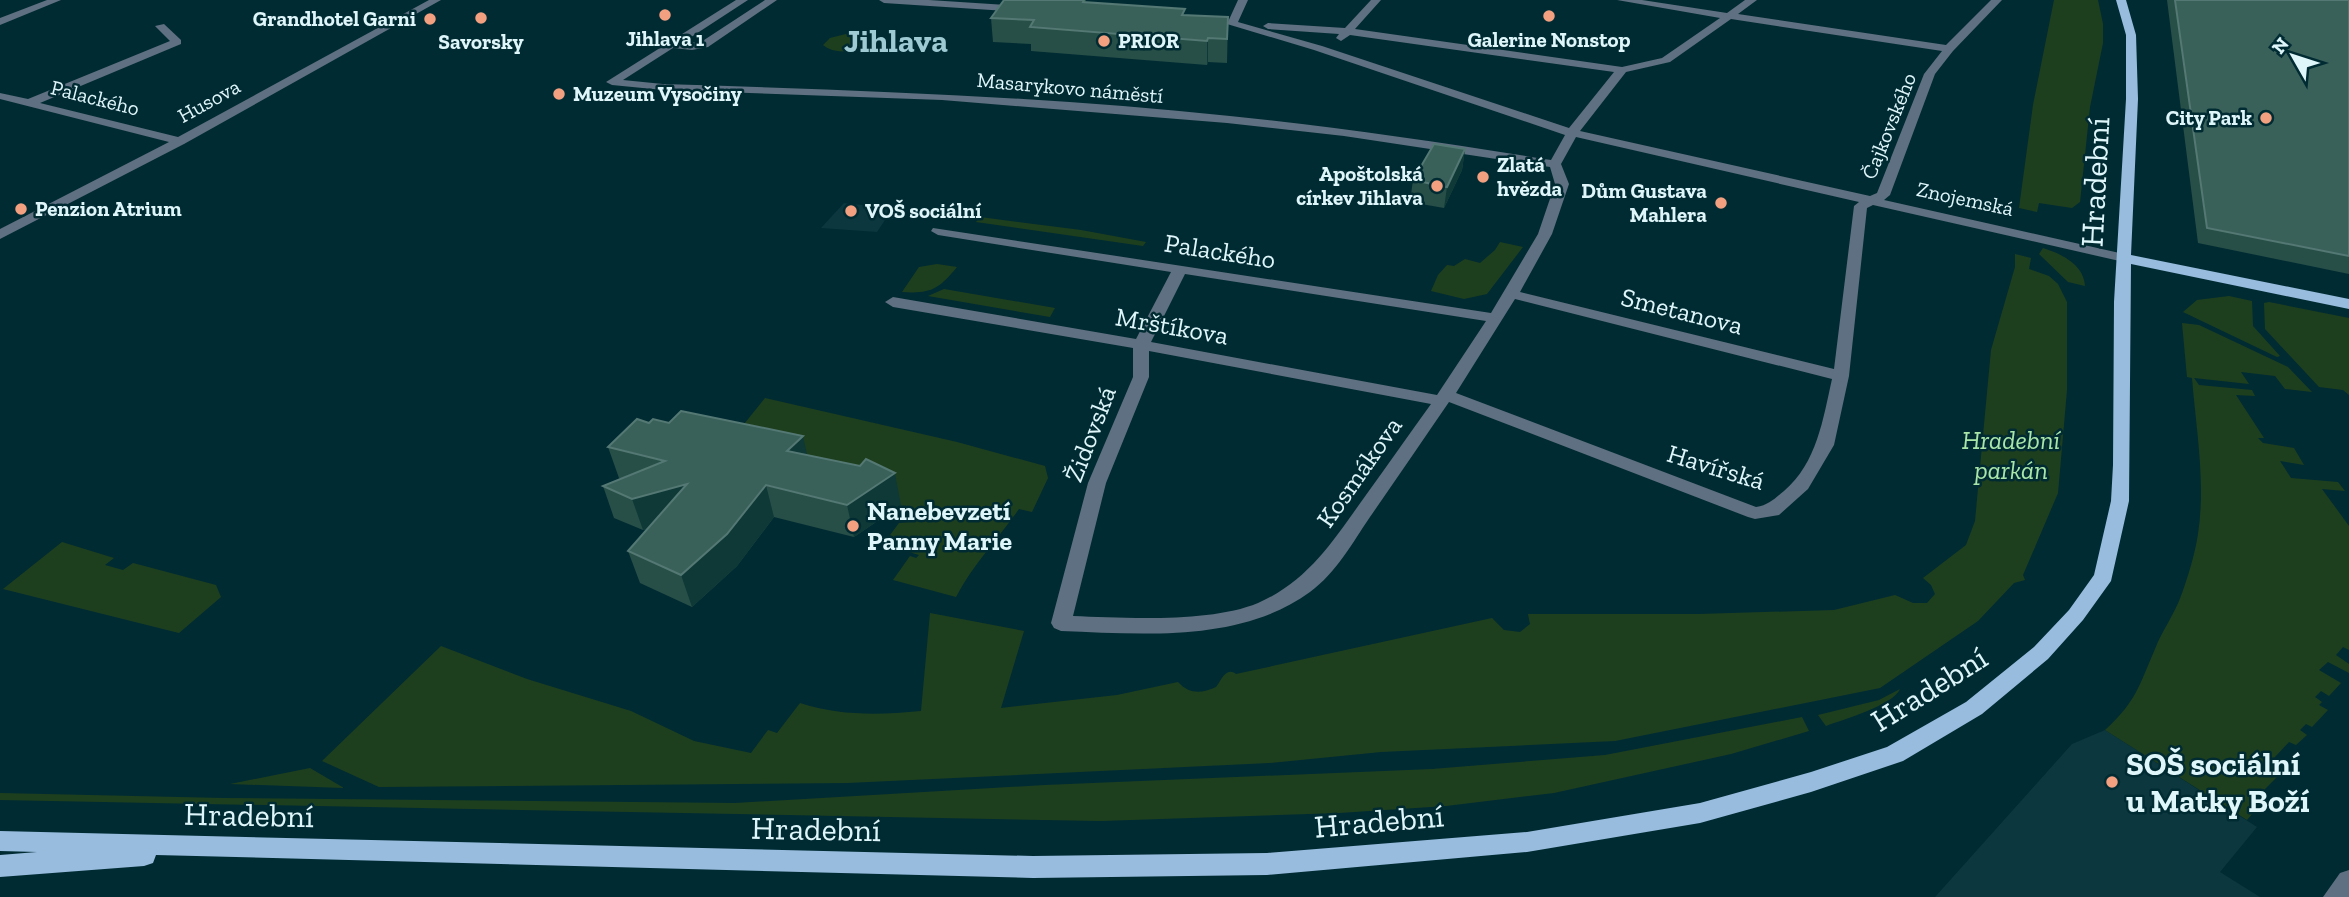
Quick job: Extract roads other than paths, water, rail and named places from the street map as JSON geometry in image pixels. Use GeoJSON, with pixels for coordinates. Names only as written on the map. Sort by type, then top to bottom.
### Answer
{"type":"FeatureCollection","features":[{"type":"Feature","properties":{"kind":"main road","name":"Hradební"},"geometry":{"type":"LineString","coordinates":[[0,841],[1033,867],[1267,864],[1527,842],[1700,813],[1811,782],[1895,754],[1974,708],[2042,653],[2076,615],[2104,576],[2113,542],[2122,477],[2124,258],[2132,99],[2131,35],[2121,0]]}},
{"type":"Feature","properties":{"kind":"main road","name":"Znojemská"},"geometry":{"type":"LineString","coordinates":[[2124,258],[2349,304]]}},
{"type":"Feature","properties":{"kind":"main road"},"geometry":{"type":"LineString","coordinates":[[0,866],[227,848]]}},
{"type":"Feature","properties":{"kind":"street"},"geometry":{"type":"LineString","coordinates":[[0,22],[56,0]]}},
{"type":"Feature","properties":{"kind":"street","name":"Husova"},"geometry":{"type":"LineString","coordinates":[[0,235],[180,141],[436,0]]}},
{"type":"Feature","properties":{"kind":"street","name":"Masarykovo náměstí"},"geometry":{"type":"LineString","coordinates":[[743,0],[612,82],[663,88],[914,96],[1292,125],[1555,164]]}},
{"type":"Feature","properties":{"kind":"street"},"geometry":{"type":"LineString","coordinates":[[670,45],[704,45],[772,0]]}},
{"type":"Feature","properties":{"kind":"street"},"geometry":{"type":"LineString","coordinates":[[884,0],[1037,10]]}},
{"type":"Feature","properties":{"kind":"street"},"geometry":{"type":"LineString","coordinates":[[1228,23],[1242,0]]}},
{"type":"Feature","properties":{"kind":"street"},"geometry":{"type":"LineString","coordinates":[[1327,51],[1376,0]]}},
{"type":"Feature","properties":{"kind":"street"},"geometry":{"type":"LineString","coordinates":[[1622,0],[1949,49]]}},
{"type":"Feature","properties":{"kind":"street"},"geometry":{"type":"LineString","coordinates":[[1228,23],[1347,31],[1622,70],[1666,60],[1752,0]]}},
{"type":"Feature","properties":{"kind":"street","name":"Čajkovského"},"geometry":{"type":"LineString","coordinates":[[1871,200],[1883,195],[1930,74],[1949,49],[1997,0]]}},
{"type":"Feature","properties":{"kind":"street"},"geometry":{"type":"LineString","coordinates":[[1228,23],[1327,51],[1510,116],[1572,133]]}},
{"type":"Feature","properties":{"kind":"street"},"geometry":{"type":"LineString","coordinates":[[29,103],[177,42],[160,26]]}},
{"type":"Feature","properties":{"kind":"street"},"geometry":{"type":"LineString","coordinates":[[1555,164],[1572,133],[1622,70]]}},
{"type":"Feature","properties":{"kind":"street","name":"Palackého"},"geometry":{"type":"LineString","coordinates":[[0,96],[180,141]]}},
{"type":"Feature","properties":{"kind":"street","name":"Znojemská"},"geometry":{"type":"LineString","coordinates":[[1572,133],[2124,258]]}},
{"type":"Feature","properties":{"kind":"street","name":"Kosmákova"},"geometry":{"type":"LineString","coordinates":[[1061,622],[1144,626],[1228,619],[1286,599],[1304,586],[1330,560],[1511,295],[1545,234],[1563,181],[1555,164]]}},
{"type":"Feature","properties":{"kind":"street","name":"Havířská"},"geometry":{"type":"LineString","coordinates":[[1443,398],[1755,513],[1772,510],[1802,485],[1825,445],[1840,376],[1861,206],[1871,200]]}},
{"type":"Feature","properties":{"kind":"street","name":"Palackého"},"geometry":{"type":"LineString","coordinates":[[938,231],[1494,318]]}},
{"type":"Feature","properties":{"kind":"street","name":"Židovská"},"geometry":{"type":"LineString","coordinates":[[1061,622],[1097,483],[1141,377],[1141,345],[1180,270]]}},
{"type":"Feature","properties":{"kind":"street","name":"Smetanova"},"geometry":{"type":"LineString","coordinates":[[1511,295],[1840,376]]}},
{"type":"Feature","properties":{"kind":"street","name":"Mrštíkova"},"geometry":{"type":"LineString","coordinates":[[893,302],[1443,398]]}},
{"type":"Feature","properties":{"kind":"street"},"geometry":{"type":"LineString","coordinates":[[2336,897],[2349,881]]}},
{"type":"Feature","properties":{"kind":"place","name":"Jihlava 1"},"geometry":{"type":"Point","coordinates":[665,15]}},
{"type":"Feature","properties":{"kind":"place","name":"Galerine Nonstop"},"geometry":{"type":"Point","coordinates":[1549,16]}},
{"type":"Feature","properties":{"kind":"place","name":"Savorsky"},"geometry":{"type":"Point","coordinates":[481,18]}},
{"type":"Feature","properties":{"kind":"place","name":"Grandhotel Garni"},"geometry":{"type":"Point","coordinates":[430,19]}},
{"type":"Feature","properties":{"kind":"place","name":"PRIOR"},"geometry":{"type":"Point","coordinates":[1104,41]}},
{"type":"Feature","properties":{"kind":"place","name":"Muzeum Vysočiny"},"geometry":{"type":"Point","coordinates":[559,94]}},
{"type":"Feature","properties":{"kind":"place","name":"City Park"},"geometry":{"type":"Point","coordinates":[2266,118]}},
{"type":"Feature","properties":{"kind":"place","name":"Zlatá hvězda"},"geometry":{"type":"Point","coordinates":[1483,177]}},
{"type":"Feature","properties":{"kind":"place","name":"Apoštolská církev Jihlava"},"geometry":{"type":"Point","coordinates":[1437,186]}},
{"type":"Feature","properties":{"kind":"place","name":"Dům Gustava Mahlera"},"geometry":{"type":"Point","coordinates":[1721,203]}},
{"type":"Feature","properties":{"kind":"place","name":"Penzion Atrium"},"geometry":{"type":"Point","coordinates":[21,209]}},
{"type":"Feature","properties":{"kind":"place","name":"VOŠ sociální"},"geometry":{"type":"Point","coordinates":[851,211]}},
{"type":"Feature","properties":{"kind":"place","name":"Nanebevzetí Panny Marie"},"geometry":{"type":"Point","coordinates":[853,526]}},
{"type":"Feature","properties":{"kind":"place","name":"SOŠ sociální u Matky Boží"},"geometry":{"type":"Point","coordinates":[2112,782]}},
{"type":"Feature","properties":{"kind":"district","name":"Jihlava"},"geometry":{"type":"Point","coordinates":[896,40]}},
{"type":"Feature","properties":{"kind":"park label","name":"Hradební parkán"},"geometry":{"type":"Point","coordinates":[2011,455]}}]}
